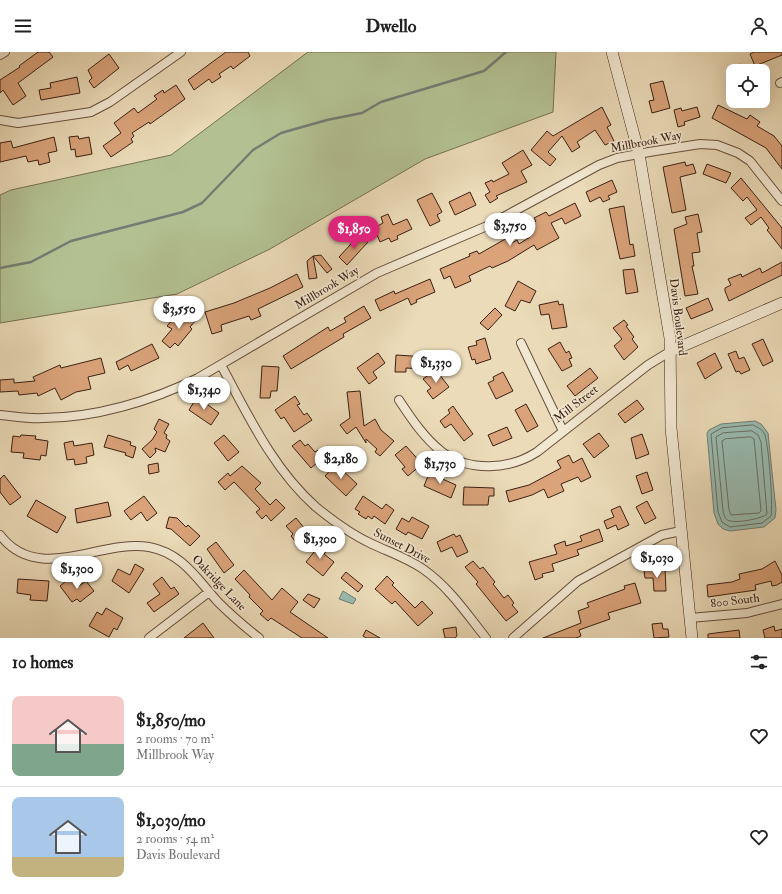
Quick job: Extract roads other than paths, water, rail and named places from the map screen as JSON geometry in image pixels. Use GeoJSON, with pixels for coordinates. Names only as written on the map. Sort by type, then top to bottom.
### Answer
{"type":"FeatureCollection","features":[{"type":"Feature","properties":{"kind":"street"},"geometry":{"type":"LineString","coordinates":[[0,56],[5,52]]}},
{"type":"Feature","properties":{"kind":"street"},"geometry":{"type":"LineString","coordinates":[[0,120],[18,123],[91,112],[110,102],[181,52]]}},
{"type":"Feature","properties":{"kind":"street","name":"Davis Boulevard"},"geometry":{"type":"LineString","coordinates":[[612,52],[639,154],[671,351],[670,411],[692,638]]}},
{"type":"Feature","properties":{"kind":"street","name":"Millbrook Way"},"geometry":{"type":"LineString","coordinates":[[0,415],[45,418],[122,406],[170,391],[221,365],[376,273],[487,226],[599,165],[618,158],[700,144],[724,147],[738,153],[750,161],[782,201]]}},
{"type":"Feature","properties":{"kind":"street","name":"Mill Street"},"geometry":{"type":"LineString","coordinates":[[399,400],[434,445],[452,458],[475,466],[498,466],[520,461],[537,452],[648,366],[671,351],[782,303]]}},
{"type":"Feature","properties":{"kind":"street"},"geometry":{"type":"LineString","coordinates":[[521,343],[563,431]]}},
{"type":"Feature","properties":{"kind":"street","name":"Sunset Drive"},"geometry":{"type":"LineString","coordinates":[[221,365],[263,441],[294,486],[316,507],[338,524],[371,544],[410,561],[434,577],[451,594],[486,638]]}},
{"type":"Feature","properties":{"kind":"street"},"geometry":{"type":"LineString","coordinates":[[513,638],[578,582],[662,535],[681,531]]}},
{"type":"Feature","properties":{"kind":"street","name":"Oakridge Lane"},"geometry":{"type":"LineString","coordinates":[[0,535],[16,551],[43,560],[123,547],[140,546],[156,549],[183,562],[209,592],[232,615],[259,638]]}},
{"type":"Feature","properties":{"kind":"street"},"geometry":{"type":"LineString","coordinates":[[149,638],[209,592]]}},
{"type":"Feature","properties":{"kind":"street","name":"800 South"},"geometry":{"type":"LineString","coordinates":[[690,618],[747,612],[782,604]]}},
{"type":"Feature","properties":{"kind":"water"},"geometry":{"type":"Polygon","coordinates":[[[755,421],[761,424],[768,433],[776,510],[775,518],[764,527],[730,531],[723,529],[718,524],[714,513],[707,433],[709,430],[721,424],[755,421]]]}},
{"type":"Feature","properties":{"kind":"water"},"geometry":{"type":"Polygon","coordinates":[[[343,591],[356,599],[353,604],[339,599],[343,591]]]}},
{"type":"Feature","properties":{"kind":"waterway"},"geometry":{"type":"LineString","coordinates":[[0,268],[31,262],[71,241],[183,212],[202,203],[253,150],[281,133],[327,120],[362,113],[381,102],[484,71],[506,52]]}}]}
